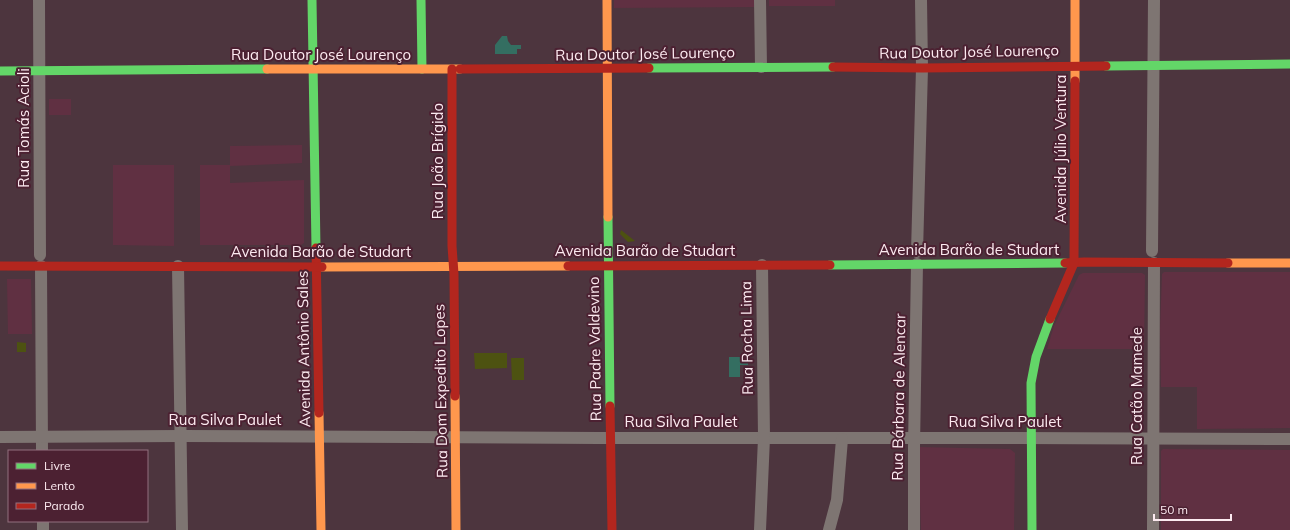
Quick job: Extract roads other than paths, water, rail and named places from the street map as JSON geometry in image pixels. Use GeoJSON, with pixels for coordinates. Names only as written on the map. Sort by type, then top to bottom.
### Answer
{"type":"FeatureCollection","features":[{"type":"Feature","properties":{"kind":"main road","name":"Avenida Antônio Sales"},"geometry":{"type":"LineString","coordinates":[[312,0],[321,530]]}},
{"type":"Feature","properties":{"kind":"main road"},"geometry":{"type":"LineString","coordinates":[[421,0],[422,69]]}},
{"type":"Feature","properties":{"kind":"main road","name":"Rua Padre Valdevino"},"geometry":{"type":"LineString","coordinates":[[607,0],[608,265],[612,530]]}},
{"type":"Feature","properties":{"kind":"main road","name":"Avenida Júlio Ventura"},"geometry":{"type":"LineString","coordinates":[[1032,530],[1032,383],[1036,357],[1054,307],[1074,263],[1075,252],[1075,0]]}},
{"type":"Feature","properties":{"kind":"main road","name":"Avenida Júlio Ventura"},"geometry":{"type":"LineString","coordinates":[[1063,54],[1063,78]]}},
{"type":"Feature","properties":{"kind":"main road","name":"Rua Doutor José Lourenço"},"geometry":{"type":"LineString","coordinates":[[0,71],[39,72],[761,67],[922,68],[1076,65],[1153,66],[1290,64]]}},
{"type":"Feature","properties":{"kind":"main road","name":"Rua João Brígido"},"geometry":{"type":"LineString","coordinates":[[452,69],[457,253]]}},
{"type":"Feature","properties":{"kind":"main road","name":"Avenida Barão de Studart"},"geometry":{"type":"LineString","coordinates":[[1056,268],[1062,252],[1085,252]]}},
{"type":"Feature","properties":{"kind":"main road"},"geometry":{"type":"LineString","coordinates":[[442,253],[457,253]]}},
{"type":"Feature","properties":{"kind":"main road","name":"Rua Dom Expedito Lopes"},"geometry":{"type":"LineString","coordinates":[[456,530],[454,266],[457,253]]}},
{"type":"Feature","properties":{"kind":"main road","name":"Avenida Barão de Studart"},"geometry":{"type":"LineString","coordinates":[[597,254],[620,253]]}},
{"type":"Feature","properties":{"kind":"main road","name":"Avenida Barão de Studart"},"geometry":{"type":"LineString","coordinates":[[0,266],[41,258],[178,266],[316,267],[762,265],[917,255],[1056,268],[1074,263],[1153,254],[1290,263]]}},
{"type":"Feature","properties":{"kind":"street","name":"Rua Tomás Acioli"},"geometry":{"type":"LineString","coordinates":[[39,0],[42,450]]}},
{"type":"Feature","properties":{"kind":"street"},"geometry":{"type":"LineString","coordinates":[[760,0],[761,67]]}},
{"type":"Feature","properties":{"kind":"street","name":"Rua Bárbara de Alencar"},"geometry":{"type":"LineString","coordinates":[[914,530],[917,255],[922,68],[921,0]]}},
{"type":"Feature","properties":{"kind":"street","name":"Rua Catão Mamede"},"geometry":{"type":"LineString","coordinates":[[1153,530],[1154,0]]}},
{"type":"Feature","properties":{"kind":"street","name":"Rua Rocha Lima"},"geometry":{"type":"LineString","coordinates":[[760,530],[764,438],[762,265]]}},
{"type":"Feature","properties":{"kind":"street"},"geometry":{"type":"LineString","coordinates":[[178,266],[182,530]]}},
{"type":"Feature","properties":{"kind":"street","name":"Rua Silva Paulet"},"geometry":{"type":"LineString","coordinates":[[0,437],[181,436],[842,439],[1019,437],[1290,439]]}},
{"type":"Feature","properties":{"kind":"street"},"geometry":{"type":"LineString","coordinates":[[829,530],[837,500],[842,439]]}}]}
